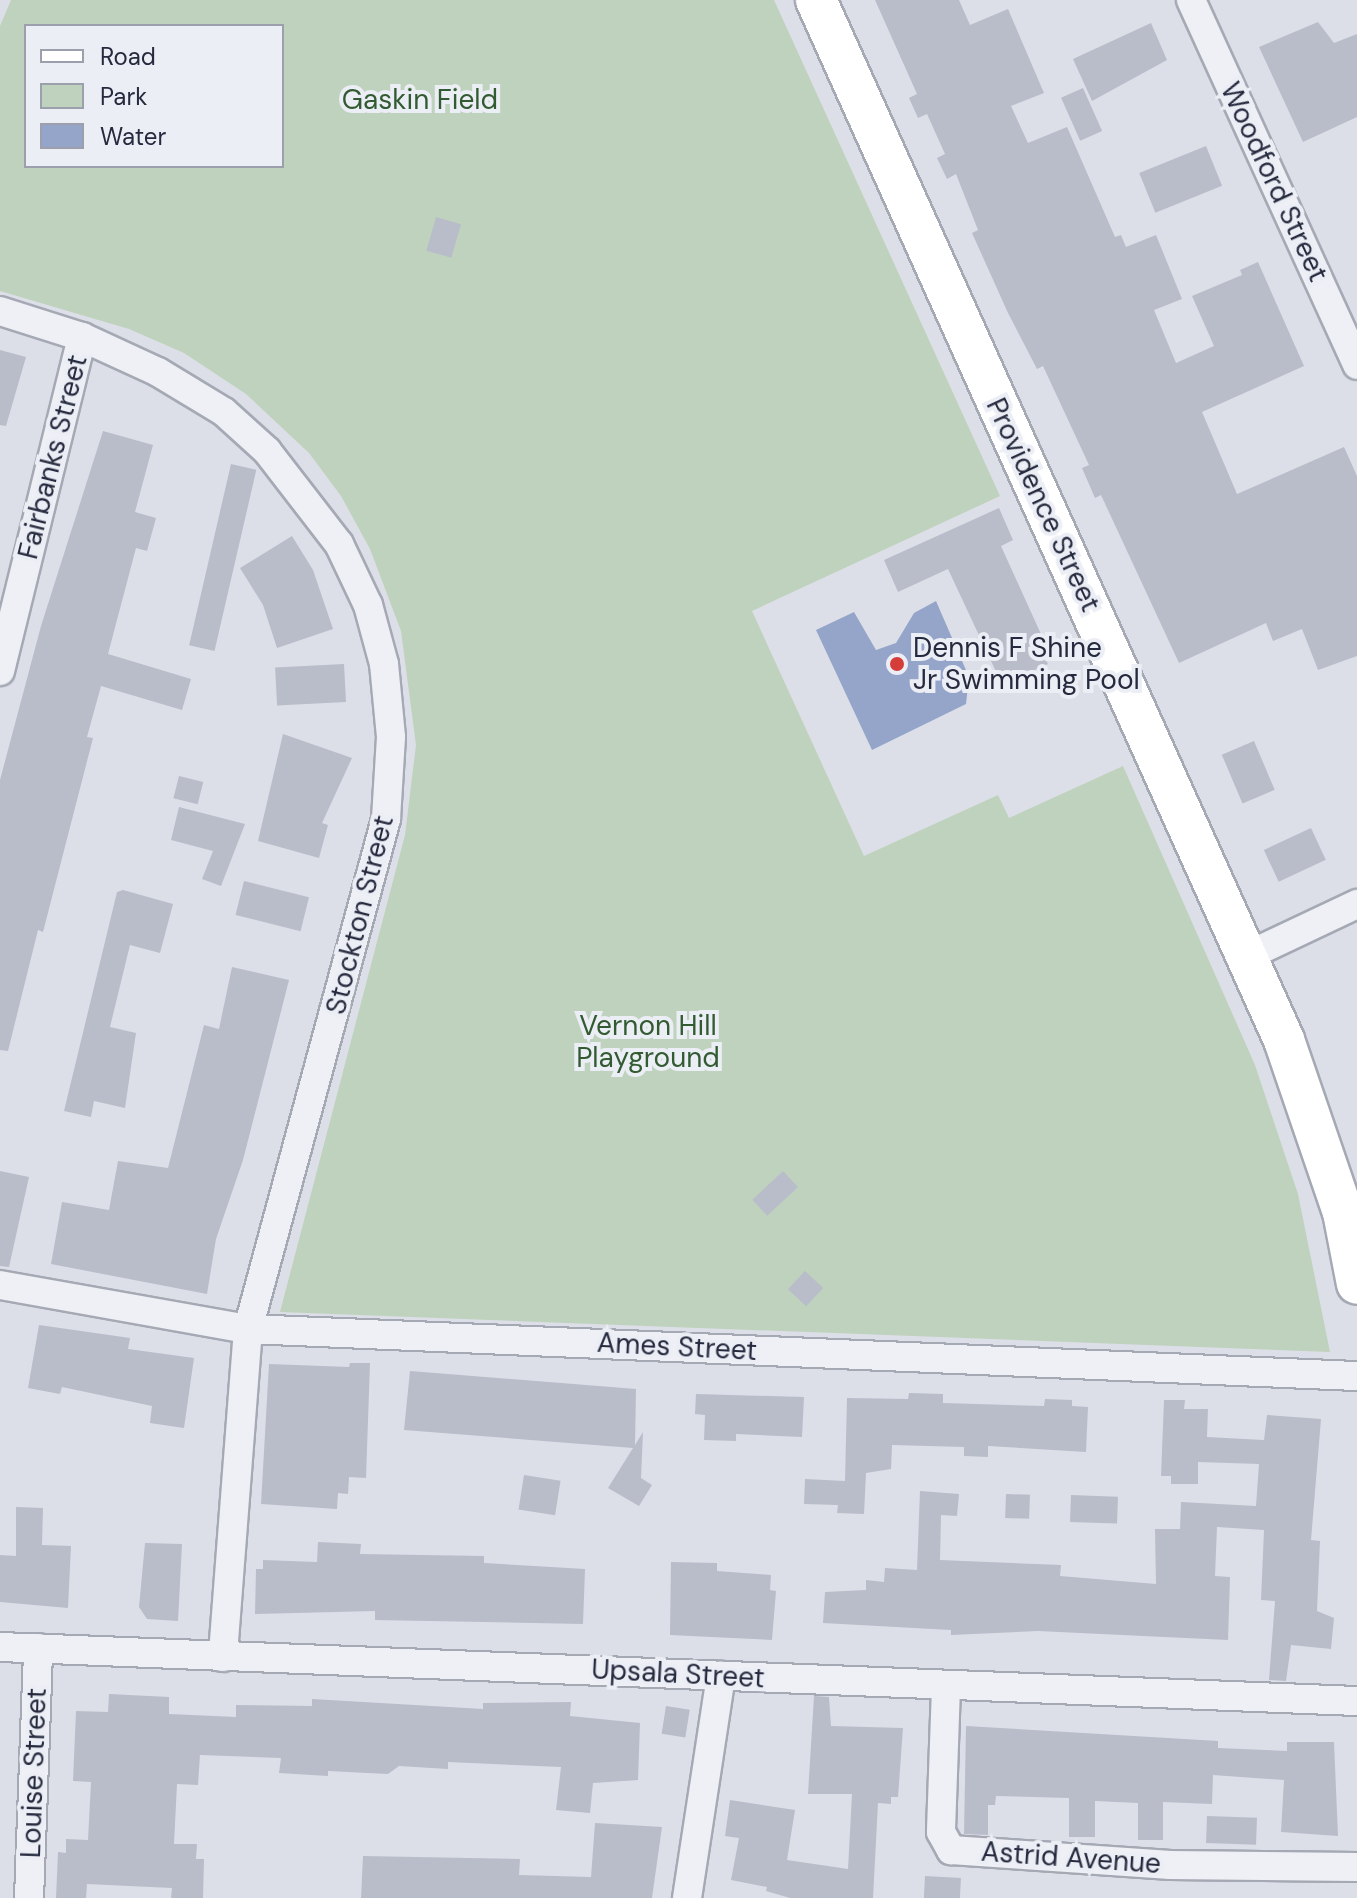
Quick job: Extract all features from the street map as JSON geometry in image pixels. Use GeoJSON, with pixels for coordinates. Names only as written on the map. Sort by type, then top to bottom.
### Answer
{"type":"FeatureCollection","features":[{"type":"Feature","properties":{"kind":"main road","name":"Providence Street"},"geometry":{"type":"LineString","coordinates":[[816,0],[1247,956],[1309,1108],[1343,1212],[1357,1284]]}},
{"type":"Feature","properties":{"kind":"street","name":"Woodford Street"},"geometry":{"type":"LineString","coordinates":[[1191,0],[1357,365]]}},
{"type":"Feature","properties":{"kind":"street","name":"Stockton Street"},"geometry":{"type":"LineString","coordinates":[[0,311],[82,337],[209,402],[292,476],[339,544],[368,605],[384,664],[391,737],[386,819],[248,1329],[223,1657]]}},
{"type":"Feature","properties":{"kind":"street","name":"Fairbanks Street"},"geometry":{"type":"LineString","coordinates":[[0,671],[82,337]]}},
{"type":"Feature","properties":{"kind":"street"},"geometry":{"type":"LineString","coordinates":[[1247,956],[1357,904]]}},
{"type":"Feature","properties":{"kind":"street","name":"Ames Street"},"geometry":{"type":"LineString","coordinates":[[0,1285],[248,1329],[1357,1376]]}},
{"type":"Feature","properties":{"kind":"street","name":"Upsala Street"},"geometry":{"type":"LineString","coordinates":[[0,1647],[1357,1701]]}},
{"type":"Feature","properties":{"kind":"street","name":"Louise Street"},"geometry":{"type":"LineString","coordinates":[[29,1898],[38,1648]]}},
{"type":"Feature","properties":{"kind":"street"},"geometry":{"type":"LineString","coordinates":[[687,1898],[721,1676]]}},
{"type":"Feature","properties":{"kind":"street","name":"Astrid Avenue"},"geometry":{"type":"LineString","coordinates":[[946,1687],[941,1832],[951,1850],[1170,1865],[1357,1867]]}},
{"type":"Feature","properties":{"kind":"green space","name":"Vernon Hill Playground"},"geometry":{"type":"Polygon","coordinates":[[[11,0],[774,0],[1000,496],[752,611],[864,856],[998,795],[1009,818],[1123,766],[1255,1065],[1298,1194],[1330,1352],[280,1312],[405,835],[416,745],[401,631],[370,549],[341,496],[309,453],[246,394],[184,353],[129,329],[0,291],[0,26],[11,0]]]}},
{"type":"Feature","properties":{"kind":"water","name":"Dennis F Shine Jr Swimming Pool"},"geometry":{"type":"Polygon","coordinates":[[[936,601],[969,677],[966,704],[872,750],[816,630],[854,612],[876,650],[896,643],[914,613],[936,601]]]}},
{"type":"Feature","properties":{"kind":"building"},"geometry":{"type":"Polygon","coordinates":[[[875,0],[959,0],[970,25],[1008,9],[1044,93],[1011,106],[1028,143],[1067,127],[1115,237],[1121,235],[1126,247],[1156,235],[1182,299],[1154,310],[1176,363],[1214,346],[1192,296],[1242,275],[1240,270],[1258,262],[1304,366],[1202,412],[1237,494],[1344,447],[1357,476],[1357,656],[1318,670],[1302,629],[1273,641],[1266,623],[1179,663],[1101,495],[1095,498],[1082,468],[1089,465],[1043,366],[1037,369],[1008,313],[972,233],[978,230],[956,174],[947,179],[937,158],[945,154],[927,114],[918,118],[909,98],[917,94],[875,0]]]}},
{"type":"Feature","properties":{"kind":"building"},"geometry":{"type":"Polygon","coordinates":[[[1318,22],[1334,43],[1357,34],[1357,117],[1303,142],[1259,47],[1318,22]]]}},
{"type":"Feature","properties":{"kind":"building"},"geometry":{"type":"Polygon","coordinates":[[[1151,23],[1167,60],[1092,101],[1073,59],[1151,23]]]}},
{"type":"Feature","properties":{"kind":"building"},"geometry":{"type":"Polygon","coordinates":[[[1083,88],[1102,131],[1080,141],[1061,98],[1083,88]]]}},
{"type":"Feature","properties":{"kind":"building"},"geometry":{"type":"Polygon","coordinates":[[[1206,146],[1222,186],[1155,213],[1139,173],[1206,146]]]}},
{"type":"Feature","properties":{"kind":"building"},"geometry":{"type":"Polygon","coordinates":[[[436,217],[461,224],[451,258],[426,251],[436,217]]]}},
{"type":"Feature","properties":{"kind":"building"},"geometry":{"type":"Polygon","coordinates":[[[0,350],[26,357],[6,426],[0,425],[0,350]]]}},
{"type":"Feature","properties":{"kind":"building"},"geometry":{"type":"Polygon","coordinates":[[[103,431],[153,445],[135,512],[156,518],[147,551],[136,548],[108,654],[191,679],[182,710],[101,686],[87,737],[93,738],[43,932],[38,930],[8,1051],[0,1050],[0,780],[41,626],[103,431]]]}},
{"type":"Feature","properties":{"kind":"building"},"geometry":{"type":"Polygon","coordinates":[[[231,464],[256,470],[214,651],[189,645],[231,464]]]}},
{"type":"Feature","properties":{"kind":"building"},"geometry":{"type":"Polygon","coordinates":[[[999,508],[1013,540],[1001,546],[1050,654],[1044,656],[1048,664],[1008,682],[1004,673],[998,676],[948,569],[898,592],[884,560],[999,508]]]}},
{"type":"Feature","properties":{"kind":"building"},"geometry":{"type":"Polygon","coordinates":[[[292,536],[313,570],[333,629],[277,648],[263,605],[240,568],[292,536]]]}},
{"type":"Feature","properties":{"kind":"building"},"geometry":{"type":"Polygon","coordinates":[[[344,664],[346,702],[277,706],[275,668],[344,664]]]}},
{"type":"Feature","properties":{"kind":"building"},"geometry":{"type":"Polygon","coordinates":[[[283,734],[352,758],[322,823],[328,825],[319,858],[258,841],[283,734]]]}},
{"type":"Feature","properties":{"kind":"building"},"geometry":{"type":"Polygon","coordinates":[[[1254,741],[1275,790],[1242,803],[1222,755],[1254,741]]]}},
{"type":"Feature","properties":{"kind":"building"},"geometry":{"type":"Polygon","coordinates":[[[179,776],[203,782],[198,804],[173,798],[179,776]]]}},
{"type":"Feature","properties":{"kind":"building"},"geometry":{"type":"Polygon","coordinates":[[[179,807],[245,824],[221,886],[202,879],[213,851],[171,840],[179,807]]]}},
{"type":"Feature","properties":{"kind":"building"},"geometry":{"type":"Polygon","coordinates":[[[1311,828],[1326,860],[1279,882],[1264,850],[1311,828]]]}},
{"type":"Feature","properties":{"kind":"building"},"geometry":{"type":"Polygon","coordinates":[[[244,881],[309,897],[301,931],[236,915],[244,881]]]}},
{"type":"Feature","properties":{"kind":"building"},"geometry":{"type":"Polygon","coordinates":[[[123,890],[173,904],[160,953],[130,945],[110,1027],[136,1033],[125,1108],[94,1101],[91,1117],[64,1111],[117,892],[123,890]]]}},
{"type":"Feature","properties":{"kind":"building"},"geometry":{"type":"Polygon","coordinates":[[[232,967],[289,980],[243,1160],[216,1239],[207,1294],[51,1264],[62,1202],[109,1210],[118,1161],[168,1168],[204,1025],[219,1029],[232,967]]]}},
{"type":"Feature","properties":{"kind":"building"},"geometry":{"type":"Polygon","coordinates":[[[0,1171],[29,1177],[9,1267],[0,1266],[0,1171]]]}},
{"type":"Feature","properties":{"kind":"building"},"geometry":{"type":"Polygon","coordinates":[[[783,1171],[798,1187],[767,1216],[752,1200],[783,1171]]]}},
{"type":"Feature","properties":{"kind":"building"},"geometry":{"type":"Polygon","coordinates":[[[805,1271],[823,1288],[806,1306],[788,1289],[805,1271]]]}},
{"type":"Feature","properties":{"kind":"building"},"geometry":{"type":"Polygon","coordinates":[[[39,1325],[130,1338],[128,1349],[194,1358],[184,1428],[150,1423],[152,1406],[62,1387],[60,1394],[28,1388],[39,1325]]]}},
{"type":"Feature","properties":{"kind":"building"},"geometry":{"type":"Polygon","coordinates":[[[350,1363],[370,1363],[366,1478],[349,1477],[348,1494],[338,1493],[337,1509],[261,1504],[269,1364],[349,1367],[350,1363]]]}},
{"type":"Feature","properties":{"kind":"building"},"geometry":{"type":"Polygon","coordinates":[[[410,1371],[636,1389],[635,1445],[643,1432],[641,1478],[652,1485],[639,1506],[608,1488],[633,1448],[404,1430],[410,1371]]]}},
{"type":"Feature","properties":{"kind":"building"},"geometry":{"type":"Polygon","coordinates":[[[909,1393],[943,1394],[943,1403],[1044,1406],[1045,1399],[1072,1400],[1072,1406],[1088,1407],[1086,1452],[988,1446],[988,1457],[964,1456],[964,1447],[892,1445],[891,1469],[866,1473],[864,1514],[837,1513],[838,1505],[804,1504],[805,1479],[845,1481],[847,1398],[908,1399],[909,1393]]]}},
{"type":"Feature","properties":{"kind":"building"},"geometry":{"type":"Polygon","coordinates":[[[696,1394],[804,1397],[802,1437],[736,1434],[736,1441],[704,1440],[705,1415],[695,1414],[696,1394]]]}},
{"type":"Feature","properties":{"kind":"building"},"geometry":{"type":"Polygon","coordinates":[[[1164,1400],[1185,1400],[1184,1409],[1208,1409],[1207,1437],[1264,1440],[1267,1415],[1321,1419],[1311,1540],[1320,1541],[1317,1611],[1334,1618],[1331,1649],[1291,1645],[1286,1681],[1269,1680],[1275,1601],[1261,1600],[1264,1530],[1217,1527],[1215,1576],[1230,1577],[1228,1640],[1038,1631],[951,1635],[951,1630],[823,1623],[825,1592],[866,1590],[866,1580],[884,1582],[885,1568],[917,1570],[920,1491],[959,1494],[957,1516],[941,1515],[940,1560],[1061,1565],[1060,1576],[1156,1584],[1155,1529],[1180,1529],[1181,1502],[1256,1506],[1259,1464],[1198,1462],[1198,1484],[1171,1484],[1171,1476],[1161,1476],[1164,1400]]]}},
{"type":"Feature","properties":{"kind":"building"},"geometry":{"type":"Polygon","coordinates":[[[524,1475],[561,1481],[555,1515],[519,1510],[524,1475]]]}},
{"type":"Feature","properties":{"kind":"building"},"geometry":{"type":"Polygon","coordinates":[[[1006,1494],[1030,1495],[1029,1519],[1005,1518],[1006,1494]]]}},
{"type":"Feature","properties":{"kind":"building"},"geometry":{"type":"Polygon","coordinates":[[[1071,1495],[1118,1497],[1117,1524],[1070,1522],[1071,1495]]]}},
{"type":"Feature","properties":{"kind":"building"},"geometry":{"type":"Polygon","coordinates":[[[16,1507],[43,1508],[42,1545],[71,1546],[68,1608],[0,1602],[0,1555],[16,1556],[16,1507]]]}},
{"type":"Feature","properties":{"kind":"building"},"geometry":{"type":"Polygon","coordinates":[[[318,1542],[361,1544],[360,1554],[484,1556],[484,1563],[585,1569],[583,1624],[375,1620],[375,1611],[255,1614],[256,1569],[263,1569],[263,1560],[317,1562],[318,1542]]]}},
{"type":"Feature","properties":{"kind":"building"},"geometry":{"type":"Polygon","coordinates":[[[145,1543],[182,1544],[178,1621],[147,1619],[139,1607],[145,1543]]]}},
{"type":"Feature","properties":{"kind":"building"},"geometry":{"type":"Polygon","coordinates":[[[671,1562],[717,1563],[717,1571],[771,1575],[770,1590],[776,1591],[772,1640],[670,1635],[671,1562]]]}},
{"type":"Feature","properties":{"kind":"building"},"geometry":{"type":"Polygon","coordinates":[[[109,1694],[169,1697],[169,1714],[236,1717],[236,1705],[312,1706],[312,1699],[483,1709],[483,1703],[571,1702],[570,1716],[640,1723],[638,1780],[593,1783],[590,1813],[556,1810],[561,1767],[448,1762],[448,1769],[399,1766],[388,1774],[328,1771],[328,1776],[279,1773],[281,1758],[200,1755],[198,1785],[177,1784],[174,1844],[197,1844],[196,1859],[204,1859],[203,1898],[171,1898],[172,1888],[87,1884],[86,1898],[56,1898],[58,1852],[66,1853],[66,1839],[88,1840],[91,1782],[73,1781],[76,1711],[108,1712],[109,1694]]]}},
{"type":"Feature","properties":{"kind":"building"},"geometry":{"type":"Polygon","coordinates":[[[814,1696],[829,1697],[831,1726],[903,1728],[898,1797],[891,1797],[891,1804],[878,1803],[873,1898],[790,1898],[766,1891],[767,1887],[731,1880],[739,1838],[725,1836],[730,1800],[795,1810],[787,1860],[848,1869],[852,1794],[808,1794],[814,1696]]]}},
{"type":"Feature","properties":{"kind":"building"},"geometry":{"type":"Polygon","coordinates":[[[666,1706],[690,1710],[685,1737],[662,1734],[666,1706]]]}},
{"type":"Feature","properties":{"kind":"building"},"geometry":{"type":"Polygon","coordinates":[[[966,1726],[1218,1741],[1218,1748],[1287,1751],[1287,1742],[1334,1742],[1338,1836],[1281,1832],[1284,1780],[1213,1775],[1212,1804],[1163,1802],[1163,1840],[1138,1840],[1138,1803],[1095,1801],[1095,1837],[1069,1837],[1069,1798],[996,1796],[995,1805],[988,1805],[988,1835],[964,1834],[966,1726]]]}},
{"type":"Feature","properties":{"kind":"building"},"geometry":{"type":"Polygon","coordinates":[[[1207,1816],[1257,1818],[1256,1845],[1206,1843],[1207,1816]]]}},
{"type":"Feature","properties":{"kind":"building"},"geometry":{"type":"Polygon","coordinates":[[[595,1823],[662,1827],[652,1898],[361,1898],[363,1856],[520,1859],[519,1875],[591,1877],[595,1823]]]}},
{"type":"Feature","properties":{"kind":"building"},"geometry":{"type":"Polygon","coordinates":[[[925,1876],[961,1878],[960,1898],[924,1898],[925,1876]]]}},
{"type":"Feature","properties":{"kind":"place","name":"Dennis F Shine Jr Swimming Pool"},"geometry":{"type":"Point","coordinates":[897,664]}},
{"type":"Feature","properties":{"kind":"park label","name":"Gaskin Field"},"geometry":{"type":"Point","coordinates":[420,100]}}]}
